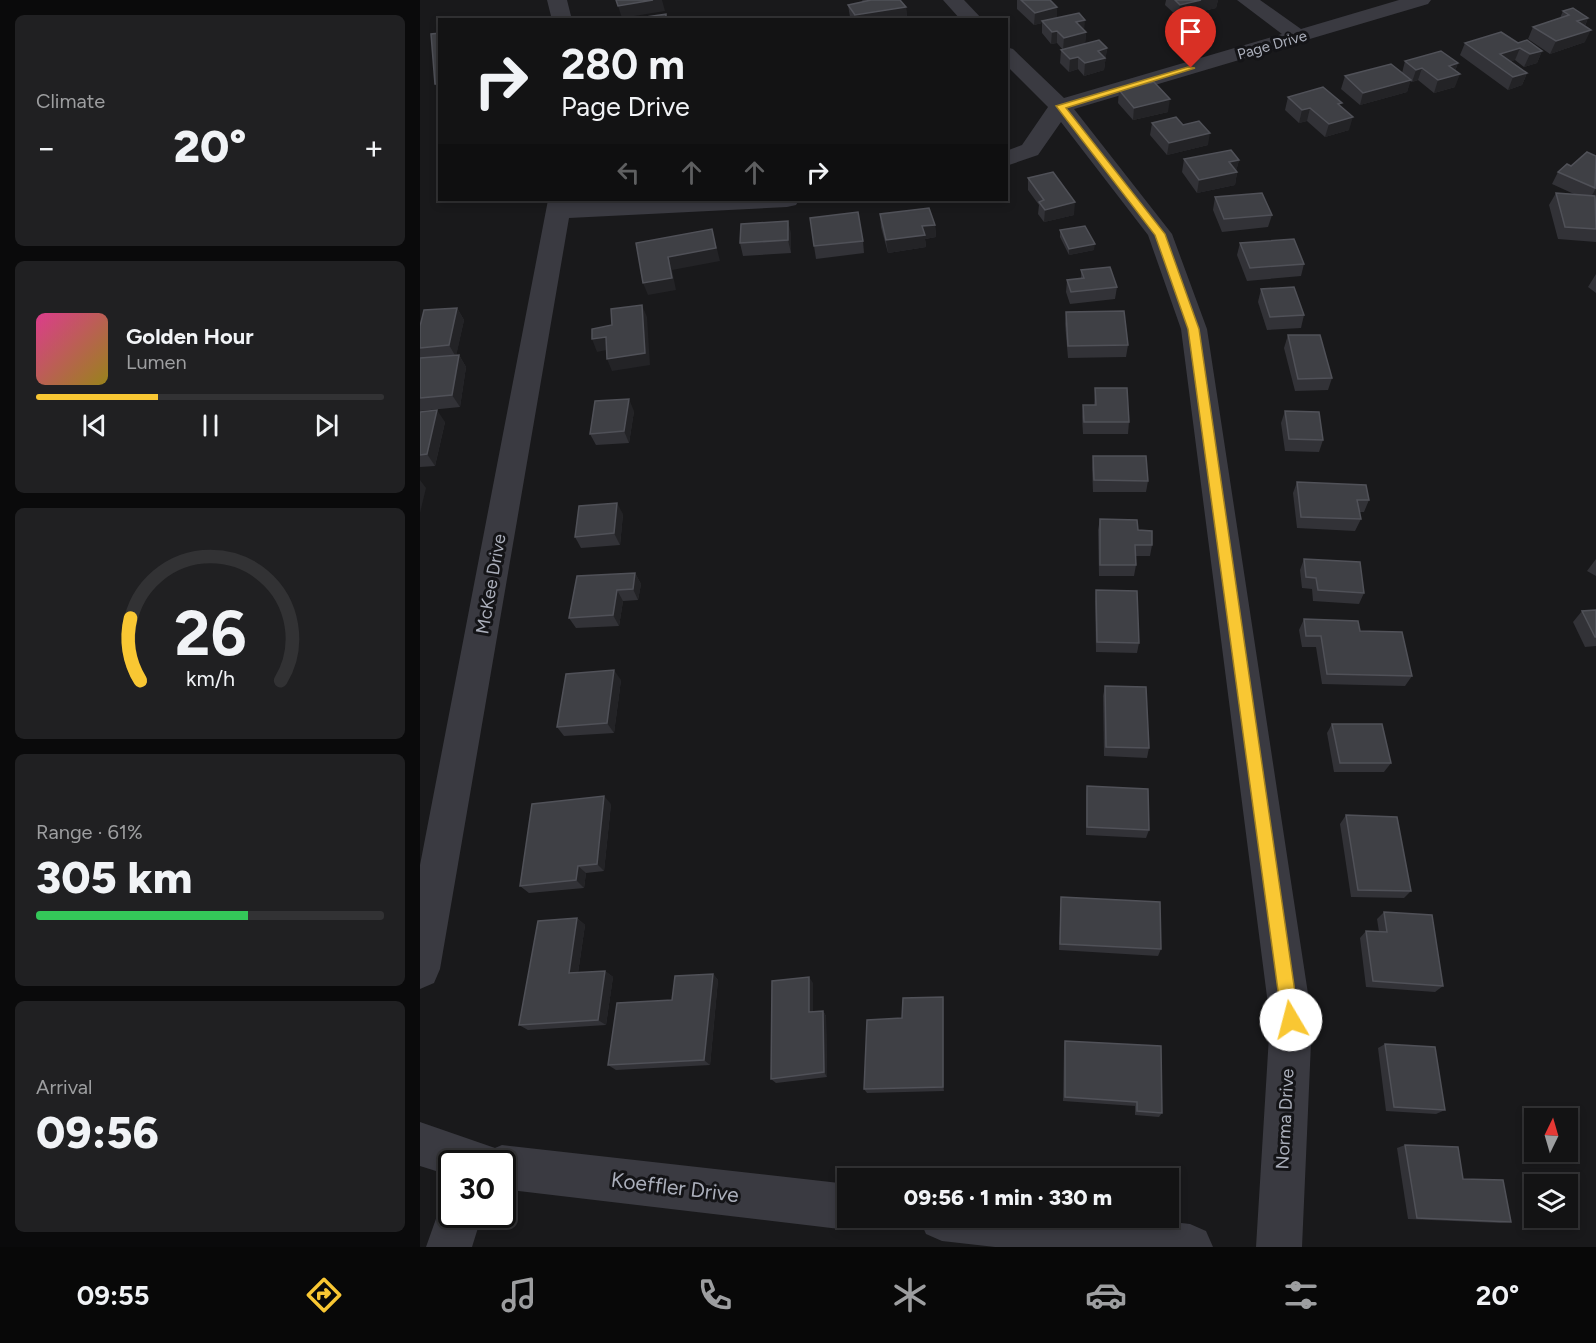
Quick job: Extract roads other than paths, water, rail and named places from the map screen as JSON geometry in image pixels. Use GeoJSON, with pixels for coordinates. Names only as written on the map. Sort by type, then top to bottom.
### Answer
{"type":"FeatureCollection","features":[{"type":"Feature","properties":{"kind":"street"},"geometry":{"type":"LineString","coordinates":[[556,0],[561,18]]}},
{"type":"Feature","properties":{"kind":"street"},"geometry":{"type":"LineString","coordinates":[[953,0],[971,18]]}},
{"type":"Feature","properties":{"kind":"street"},"geometry":{"type":"LineString","coordinates":[[1246,0],[1300,37]]}},
{"type":"Feature","properties":{"kind":"street","name":"Page Drive"},"geometry":{"type":"LineString","coordinates":[[1060,106],[1421,0]]}},
{"type":"Feature","properties":{"kind":"street","name":"Norma Drive"},"geometry":{"type":"LineString","coordinates":[[1008,55],[1060,106],[1160,234],[1194,329],[1291,1020],[1279,1247]]}},
{"type":"Feature","properties":{"kind":"street"},"geometry":{"type":"LineString","coordinates":[[1008,158],[1030,150],[1060,106]]}},
{"type":"Feature","properties":{"kind":"street"},"geometry":{"type":"LineString","coordinates":[[560,205],[742,201]]}},
{"type":"Feature","properties":{"kind":"street","name":"McKee Drive"},"geometry":{"type":"LineString","coordinates":[[420,969],[560,205]]}},
{"type":"Feature","properties":{"kind":"street"},"geometry":{"type":"LineString","coordinates":[[420,1144],[438,1150]]}},
{"type":"Feature","properties":{"kind":"street","name":"Koeffler Drive"},"geometry":{"type":"LineString","coordinates":[[516,1169],[837,1206]]}},
{"type":"Feature","properties":{"kind":"street"},"geometry":{"type":"LineString","coordinates":[[448,1247],[455,1228]]}},
{"type":"Feature","properties":{"kind":"street"},"geometry":{"type":"LineString","coordinates":[[1028,1228],[1190,1247]]}}]}
